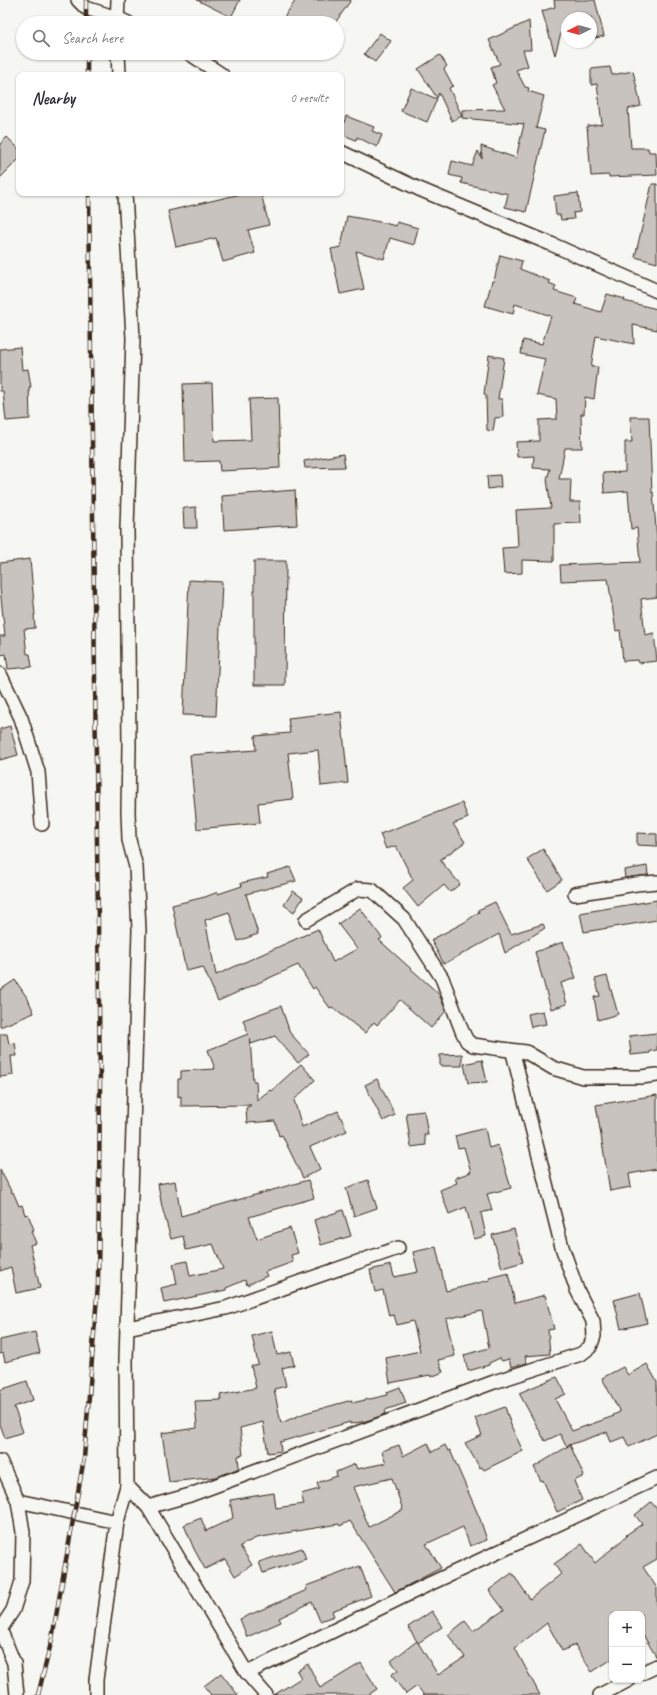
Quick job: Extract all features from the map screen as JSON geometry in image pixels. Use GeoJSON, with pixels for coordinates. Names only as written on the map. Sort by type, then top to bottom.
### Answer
{"type":"FeatureCollection","features":[{"type":"Feature","properties":{"kind":"street"},"geometry":{"type":"LineString","coordinates":[[78,0],[86,8],[108,16]]}},
{"type":"Feature","properties":{"kind":"street"},"geometry":{"type":"LineString","coordinates":[[118,0],[120,16]]}},
{"type":"Feature","properties":{"kind":"street"},"geometry":{"type":"LineString","coordinates":[[118,60],[119,72]]}},
{"type":"Feature","properties":{"kind":"street"},"geometry":{"type":"LineString","coordinates":[[200,60],[218,72]]}},
{"type":"Feature","properties":{"kind":"street"},"geometry":{"type":"LineString","coordinates":[[344,153],[419,189],[551,244],[657,291]]}},
{"type":"Feature","properties":{"kind":"street"},"geometry":{"type":"LineString","coordinates":[[96,1695],[96,1680],[117,1522],[127,1486],[127,1328],[139,930],[136,867],[130,840],[128,812],[129,745],[127,529],[133,338],[126,196]]}},
{"type":"Feature","properties":{"kind":"street"},"geometry":{"type":"LineString","coordinates":[[1,677],[21,718],[38,772],[42,824]]}},
{"type":"Feature","properties":{"kind":"street"},"geometry":{"type":"LineString","coordinates":[[575,894],[657,882]]}},
{"type":"Feature","properties":{"kind":"street"},"geometry":{"type":"LineString","coordinates":[[306,920],[358,888],[372,890],[404,919],[442,978],[462,1032],[467,1041],[473,1045],[526,1052],[553,1068],[583,1077],[641,1077],[657,1075]]}},
{"type":"Feature","properties":{"kind":"street"},"geometry":{"type":"LineString","coordinates":[[148,1507],[190,1495],[494,1382],[581,1354],[590,1347],[594,1336],[593,1321],[577,1290],[562,1247],[513,1053],[509,1050]]}},
{"type":"Feature","properties":{"kind":"street"},"geometry":{"type":"LineString","coordinates":[[127,1328],[226,1308],[398,1248]]}},
{"type":"Feature","properties":{"kind":"street"},"geometry":{"type":"LineString","coordinates":[[0,1461],[18,1500],[23,1532],[22,1580],[13,1610],[0,1629],[14,1663],[17,1695]]}},
{"type":"Feature","properties":{"kind":"street"},"geometry":{"type":"LineString","coordinates":[[247,1673],[425,1586],[657,1478]]}},
{"type":"Feature","properties":{"kind":"street"},"geometry":{"type":"LineString","coordinates":[[127,1486],[148,1507],[247,1673],[266,1695]]}},
{"type":"Feature","properties":{"kind":"street"},"geometry":{"type":"LineString","coordinates":[[18,1500],[117,1522]]}},
{"type":"Feature","properties":{"kind":"street"},"geometry":{"type":"LineString","coordinates":[[645,1672],[657,1666]]}},
{"type":"Feature","properties":{"kind":"street"},"geometry":{"type":"LineString","coordinates":[[600,1695],[623,1683]]}},
{"type":"Feature","properties":{"kind":"building"},"geometry":{"type":"Polygon","coordinates":[[[197,0],[240,0],[232,16],[197,0]]]}},
{"type":"Feature","properties":{"kind":"building"},"geometry":{"type":"Polygon","coordinates":[[[296,0],[351,0],[340,16],[285,16],[296,0]]]}},
{"type":"Feature","properties":{"kind":"building"},"geometry":{"type":"Polygon","coordinates":[[[554,0],[595,0],[604,36],[597,38],[597,12],[561,12],[561,33],[555,55],[542,11],[555,7],[554,0]]]}},
{"type":"Feature","properties":{"kind":"building"},"geometry":{"type":"Polygon","coordinates":[[[529,21],[531,50],[523,50],[528,66],[516,70],[525,87],[529,88],[528,91],[544,96],[536,128],[545,130],[526,212],[505,207],[508,194],[461,183],[462,178],[449,175],[452,161],[472,166],[478,151],[482,159],[481,146],[516,158],[524,124],[462,118],[462,110],[505,109],[492,85],[496,83],[491,67],[500,64],[489,40],[529,21]]]}},
{"type":"Feature","properties":{"kind":"building"},"geometry":{"type":"Polygon","coordinates":[[[380,33],[391,41],[375,62],[364,54],[380,33]]]}},
{"type":"Feature","properties":{"kind":"building"},"geometry":{"type":"Polygon","coordinates":[[[440,55],[447,66],[444,69],[453,86],[449,88],[462,116],[452,121],[439,93],[437,98],[418,69],[440,55]]]}},
{"type":"Feature","properties":{"kind":"building"},"geometry":{"type":"Polygon","coordinates":[[[610,67],[612,75],[633,71],[641,106],[628,109],[631,148],[648,148],[649,152],[656,152],[657,175],[609,177],[609,175],[591,176],[587,126],[602,124],[597,84],[591,85],[591,69],[610,67]]]}},
{"type":"Feature","properties":{"kind":"building"},"geometry":{"type":"Polygon","coordinates":[[[411,88],[437,99],[427,122],[401,111],[411,88]]]}},
{"type":"Feature","properties":{"kind":"building"},"geometry":{"type":"Polygon","coordinates":[[[346,116],[374,127],[372,131],[382,135],[377,147],[357,137],[356,140],[344,135],[344,123],[346,116]]]}},
{"type":"Feature","properties":{"kind":"building"},"geometry":{"type":"Polygon","coordinates":[[[7,137],[16,146],[16,162],[0,178],[0,144],[7,137]]]}},
{"type":"Feature","properties":{"kind":"building"},"geometry":{"type":"Polygon","coordinates":[[[652,184],[657,184],[657,263],[635,257],[652,184]]]}},
{"type":"Feature","properties":{"kind":"building"},"geometry":{"type":"Polygon","coordinates":[[[578,193],[580,212],[573,213],[574,219],[561,220],[560,215],[556,215],[554,196],[578,193]]]}},
{"type":"Feature","properties":{"kind":"building"},"geometry":{"type":"Polygon","coordinates":[[[232,196],[262,196],[269,225],[248,230],[255,253],[223,262],[216,238],[176,247],[168,211],[232,196]]]}},
{"type":"Feature","properties":{"kind":"building"},"geometry":{"type":"Polygon","coordinates":[[[347,216],[396,226],[397,222],[418,228],[414,245],[390,238],[384,259],[356,251],[364,289],[340,294],[331,249],[341,247],[347,216]]]}},
{"type":"Feature","properties":{"kind":"building"},"geometry":{"type":"Polygon","coordinates":[[[500,255],[522,261],[520,269],[550,281],[549,283],[556,286],[554,291],[577,298],[575,304],[601,312],[607,294],[625,299],[624,301],[657,309],[657,330],[633,325],[634,344],[596,336],[591,367],[598,367],[594,399],[585,397],[584,414],[581,414],[582,448],[565,448],[559,479],[571,479],[570,502],[580,502],[581,523],[554,524],[554,561],[522,560],[522,573],[504,574],[502,548],[518,547],[516,510],[551,508],[547,479],[550,469],[533,468],[534,456],[517,457],[516,442],[539,441],[539,420],[557,419],[556,399],[537,395],[545,359],[521,354],[523,340],[542,344],[551,316],[515,304],[513,314],[485,306],[492,281],[494,281],[500,255]]]}},
{"type":"Feature","properties":{"kind":"building"},"geometry":{"type":"Polygon","coordinates":[[[20,347],[22,370],[28,369],[31,387],[29,387],[30,419],[6,421],[3,391],[0,391],[0,349],[20,347]]]}},
{"type":"Feature","properties":{"kind":"building"},"geometry":{"type":"Polygon","coordinates":[[[489,355],[504,358],[498,399],[502,399],[503,417],[495,418],[493,431],[487,430],[486,395],[484,394],[489,355]]]}},
{"type":"Feature","properties":{"kind":"building"},"geometry":{"type":"Polygon","coordinates":[[[212,383],[214,441],[251,440],[249,399],[278,398],[280,468],[220,471],[219,461],[185,462],[183,384],[212,383]]]}},
{"type":"Feature","properties":{"kind":"building"},"geometry":{"type":"Polygon","coordinates":[[[630,417],[649,417],[652,493],[653,492],[657,540],[657,597],[641,599],[645,635],[654,633],[657,661],[639,663],[638,660],[623,661],[620,630],[616,631],[608,579],[561,581],[560,565],[640,562],[637,528],[631,529],[628,491],[604,493],[603,473],[625,472],[625,442],[632,442],[630,417]]]}},
{"type":"Feature","properties":{"kind":"building"},"geometry":{"type":"Polygon","coordinates":[[[343,454],[345,467],[305,468],[304,461],[343,454]]]}},
{"type":"Feature","properties":{"kind":"building"},"geometry":{"type":"Polygon","coordinates":[[[500,475],[501,487],[488,489],[487,476],[500,475]]]}},
{"type":"Feature","properties":{"kind":"building"},"geometry":{"type":"Polygon","coordinates":[[[295,490],[297,525],[224,530],[222,496],[295,490]]]}},
{"type":"Feature","properties":{"kind":"building"},"geometry":{"type":"Polygon","coordinates":[[[196,507],[197,528],[184,528],[183,508],[196,507]]]}},
{"type":"Feature","properties":{"kind":"building"},"geometry":{"type":"Polygon","coordinates":[[[30,559],[35,628],[24,629],[27,654],[30,654],[32,667],[8,669],[6,654],[0,655],[0,636],[5,636],[0,588],[0,563],[30,559]]]}},
{"type":"Feature","properties":{"kind":"building"},"geometry":{"type":"Polygon","coordinates":[[[254,561],[286,561],[285,685],[254,685],[254,561]]]}},
{"type":"Feature","properties":{"kind":"building"},"geometry":{"type":"Polygon","coordinates":[[[189,580],[222,582],[216,716],[183,715],[189,580]]]}},
{"type":"Feature","properties":{"kind":"building"},"geometry":{"type":"Polygon","coordinates":[[[341,712],[348,783],[321,786],[318,750],[288,753],[293,799],[258,803],[260,823],[197,829],[190,755],[256,750],[255,736],[290,733],[288,718],[341,712]]]}},
{"type":"Feature","properties":{"kind":"building"},"geometry":{"type":"Polygon","coordinates":[[[10,726],[18,755],[0,760],[0,729],[10,726]]]}},
{"type":"Feature","properties":{"kind":"building"},"geometry":{"type":"Polygon","coordinates":[[[462,803],[468,818],[453,824],[465,842],[440,860],[460,884],[450,892],[444,885],[418,907],[403,888],[413,880],[396,846],[386,849],[380,834],[462,803]]]}},
{"type":"Feature","properties":{"kind":"building"},"geometry":{"type":"Polygon","coordinates":[[[637,833],[657,834],[657,846],[637,845],[637,833]]]}},
{"type":"Feature","properties":{"kind":"building"},"geometry":{"type":"Polygon","coordinates":[[[543,849],[562,880],[547,890],[527,859],[543,849]]]}},
{"type":"Feature","properties":{"kind":"building"},"geometry":{"type":"Polygon","coordinates":[[[647,866],[648,875],[625,878],[624,870],[647,866]]]}},
{"type":"Feature","properties":{"kind":"building"},"geometry":{"type":"Polygon","coordinates":[[[290,867],[296,881],[246,894],[258,934],[238,941],[229,912],[205,920],[216,975],[318,929],[333,962],[357,949],[338,924],[360,908],[382,938],[379,940],[439,994],[446,1011],[431,1028],[400,1000],[377,1025],[374,1022],[365,1033],[332,1007],[330,1008],[315,987],[313,989],[298,965],[218,1001],[203,967],[186,971],[172,905],[205,897],[218,892],[218,894],[242,886],[241,883],[268,877],[267,874],[290,867]]]}},
{"type":"Feature","properties":{"kind":"building"},"geometry":{"type":"Polygon","coordinates":[[[293,891],[303,898],[294,912],[284,905],[293,891]]]}},
{"type":"Feature","properties":{"kind":"building"},"geometry":{"type":"Polygon","coordinates":[[[657,900],[657,920],[584,932],[580,913],[657,900]]]}},
{"type":"Feature","properties":{"kind":"building"},"geometry":{"type":"Polygon","coordinates":[[[495,902],[511,934],[543,924],[545,928],[505,953],[499,934],[444,964],[431,940],[465,922],[479,912],[478,910],[495,902]]]}},
{"type":"Feature","properties":{"kind":"building"},"geometry":{"type":"Polygon","coordinates":[[[563,942],[576,978],[561,983],[567,1004],[551,1009],[535,952],[563,942]]]}},
{"type":"Feature","properties":{"kind":"building"},"geometry":{"type":"Polygon","coordinates":[[[607,976],[618,1014],[598,1020],[594,997],[600,996],[595,979],[607,976]]]}},
{"type":"Feature","properties":{"kind":"building"},"geometry":{"type":"Polygon","coordinates":[[[15,980],[28,999],[34,1013],[0,1027],[0,990],[15,980]]]}},
{"type":"Feature","properties":{"kind":"building"},"geometry":{"type":"Polygon","coordinates":[[[281,1006],[290,1033],[309,1054],[298,1063],[275,1036],[251,1044],[250,1039],[253,1081],[256,1081],[257,1100],[270,1090],[271,1091],[301,1064],[315,1080],[294,1100],[302,1127],[338,1111],[347,1131],[310,1147],[320,1169],[303,1178],[282,1135],[279,1136],[275,1121],[247,1123],[246,1108],[251,1105],[181,1106],[181,1096],[178,1097],[178,1079],[181,1079],[181,1071],[215,1069],[208,1050],[248,1034],[243,1020],[281,1006]]]}},
{"type":"Feature","properties":{"kind":"building"},"geometry":{"type":"Polygon","coordinates":[[[543,1011],[546,1024],[531,1027],[528,1014],[543,1011]]]}},
{"type":"Feature","properties":{"kind":"building"},"geometry":{"type":"Polygon","coordinates":[[[657,1033],[657,1050],[650,1051],[650,1053],[631,1055],[629,1036],[657,1033]]]}},
{"type":"Feature","properties":{"kind":"building"},"geometry":{"type":"Polygon","coordinates":[[[0,1034],[7,1034],[9,1044],[15,1043],[17,1056],[11,1056],[13,1075],[0,1077],[0,1034]]]}},
{"type":"Feature","properties":{"kind":"building"},"geometry":{"type":"Polygon","coordinates":[[[462,1054],[462,1066],[440,1066],[440,1055],[462,1054]]]}},
{"type":"Feature","properties":{"kind":"building"},"geometry":{"type":"Polygon","coordinates":[[[482,1060],[487,1082],[468,1083],[464,1064],[482,1060]]]}},
{"type":"Feature","properties":{"kind":"building"},"geometry":{"type":"Polygon","coordinates":[[[377,1079],[395,1115],[383,1121],[365,1085],[377,1079]]]}},
{"type":"Feature","properties":{"kind":"building"},"geometry":{"type":"Polygon","coordinates":[[[657,1095],[657,1169],[629,1174],[631,1187],[610,1191],[596,1105],[657,1095]]]}},
{"type":"Feature","properties":{"kind":"building"},"geometry":{"type":"Polygon","coordinates":[[[424,1111],[428,1135],[424,1135],[426,1145],[411,1147],[406,1113],[424,1111]]]}},
{"type":"Feature","properties":{"kind":"building"},"geometry":{"type":"Polygon","coordinates":[[[485,1128],[489,1148],[498,1145],[511,1188],[487,1194],[492,1210],[481,1213],[486,1236],[474,1239],[466,1207],[449,1214],[440,1190],[457,1183],[455,1178],[471,1172],[464,1147],[458,1148],[455,1136],[485,1128]]]}},
{"type":"Feature","properties":{"kind":"building"},"geometry":{"type":"Polygon","coordinates":[[[0,1169],[19,1206],[22,1205],[25,1215],[28,1214],[34,1230],[31,1231],[36,1243],[30,1245],[40,1288],[16,1293],[11,1267],[0,1271],[0,1169]]]}},
{"type":"Feature","properties":{"kind":"building"},"geometry":{"type":"Polygon","coordinates":[[[308,1180],[314,1198],[249,1217],[257,1239],[290,1228],[298,1253],[291,1255],[293,1262],[265,1272],[267,1276],[247,1285],[245,1280],[226,1288],[226,1290],[164,1303],[161,1288],[177,1284],[173,1264],[187,1261],[190,1276],[223,1269],[213,1244],[186,1250],[183,1236],[171,1239],[162,1207],[158,1184],[175,1181],[181,1216],[308,1180]]]}},
{"type":"Feature","properties":{"kind":"building"},"geometry":{"type":"Polygon","coordinates":[[[368,1180],[377,1208],[354,1216],[346,1188],[368,1180]]]}},
{"type":"Feature","properties":{"kind":"building"},"geometry":{"type":"Polygon","coordinates":[[[343,1210],[351,1236],[321,1245],[314,1220],[343,1210]]]}},
{"type":"Feature","properties":{"kind":"building"},"geometry":{"type":"Polygon","coordinates":[[[514,1229],[523,1262],[502,1268],[492,1235],[514,1229]]]}},
{"type":"Feature","properties":{"kind":"building"},"geometry":{"type":"Polygon","coordinates":[[[436,1247],[446,1291],[490,1280],[489,1278],[508,1273],[515,1303],[545,1295],[554,1329],[548,1330],[550,1354],[525,1356],[527,1363],[511,1367],[509,1359],[502,1361],[500,1358],[489,1363],[489,1365],[468,1371],[464,1355],[489,1348],[482,1311],[446,1319],[455,1356],[438,1360],[443,1372],[431,1377],[430,1375],[390,1383],[386,1358],[420,1351],[413,1321],[397,1325],[394,1315],[389,1316],[383,1290],[375,1292],[370,1270],[391,1265],[394,1277],[418,1272],[413,1252],[436,1247]]]}},
{"type":"Feature","properties":{"kind":"building"},"geometry":{"type":"Polygon","coordinates":[[[640,1293],[647,1323],[621,1329],[614,1300],[640,1293]]]}},
{"type":"Feature","properties":{"kind":"building"},"geometry":{"type":"Polygon","coordinates":[[[272,1331],[277,1355],[291,1352],[294,1365],[282,1368],[286,1386],[274,1389],[281,1423],[305,1413],[352,1400],[352,1403],[388,1395],[387,1392],[400,1387],[406,1403],[385,1410],[386,1414],[366,1421],[350,1424],[350,1422],[280,1442],[281,1451],[268,1453],[263,1422],[240,1428],[243,1455],[238,1456],[239,1468],[217,1477],[169,1482],[162,1433],[197,1428],[195,1401],[221,1400],[220,1395],[256,1388],[251,1366],[258,1364],[252,1336],[272,1331]]]}},
{"type":"Feature","properties":{"kind":"building"},"geometry":{"type":"Polygon","coordinates":[[[35,1332],[40,1353],[5,1362],[3,1353],[0,1354],[0,1340],[35,1332]]]}},
{"type":"Feature","properties":{"kind":"building"},"geometry":{"type":"Polygon","coordinates":[[[647,1364],[657,1382],[657,1434],[629,1447],[624,1437],[611,1442],[607,1432],[566,1446],[560,1434],[545,1441],[519,1393],[557,1377],[566,1394],[555,1399],[572,1431],[614,1416],[613,1415],[620,1412],[602,1378],[623,1367],[628,1375],[647,1364]]]}},
{"type":"Feature","properties":{"kind":"building"},"geometry":{"type":"Polygon","coordinates":[[[27,1381],[33,1400],[14,1407],[23,1432],[5,1438],[0,1424],[0,1390],[27,1381]]]}},
{"type":"Feature","properties":{"kind":"building"},"geometry":{"type":"Polygon","coordinates":[[[505,1407],[512,1428],[523,1451],[484,1470],[482,1467],[480,1468],[465,1443],[482,1435],[475,1418],[505,1407]]]}},
{"type":"Feature","properties":{"kind":"building"},"geometry":{"type":"Polygon","coordinates":[[[428,1443],[432,1452],[445,1445],[448,1451],[450,1450],[480,1519],[487,1540],[470,1546],[463,1527],[426,1544],[441,1568],[395,1592],[350,1521],[340,1526],[339,1524],[256,1538],[240,1546],[252,1565],[235,1576],[225,1559],[205,1569],[194,1549],[184,1525],[201,1518],[206,1531],[233,1518],[230,1500],[274,1493],[276,1508],[304,1504],[301,1494],[319,1489],[317,1483],[337,1476],[336,1472],[355,1464],[357,1469],[386,1463],[382,1451],[399,1445],[403,1456],[428,1443]],[[392,1478],[353,1487],[369,1527],[403,1510],[392,1478]]]}},
{"type":"Feature","properties":{"kind":"building"},"geometry":{"type":"Polygon","coordinates":[[[570,1445],[584,1476],[574,1481],[582,1500],[557,1512],[543,1480],[541,1481],[534,1467],[570,1445]]]}},
{"type":"Feature","properties":{"kind":"building"},"geometry":{"type":"Polygon","coordinates":[[[651,1502],[657,1509],[657,1559],[643,1567],[657,1588],[657,1658],[645,1638],[645,1611],[609,1611],[609,1661],[592,1672],[575,1645],[562,1651],[547,1623],[515,1648],[540,1695],[424,1695],[417,1686],[406,1694],[391,1675],[398,1670],[391,1661],[417,1641],[438,1675],[465,1657],[448,1635],[465,1621],[473,1631],[504,1610],[489,1590],[512,1573],[530,1599],[561,1574],[554,1564],[582,1544],[595,1563],[627,1536],[626,1535],[642,1524],[635,1515],[651,1502]]]}},
{"type":"Feature","properties":{"kind":"building"},"geometry":{"type":"Polygon","coordinates":[[[302,1548],[306,1559],[263,1573],[259,1562],[302,1548]]]}},
{"type":"Feature","properties":{"kind":"building"},"geometry":{"type":"Polygon","coordinates":[[[360,1566],[371,1596],[332,1611],[334,1616],[320,1621],[312,1602],[279,1618],[281,1622],[247,1637],[240,1619],[307,1590],[306,1586],[360,1566]]]}},
{"type":"Feature","properties":{"kind":"building"},"geometry":{"type":"Polygon","coordinates":[[[432,1611],[442,1627],[418,1643],[408,1627],[432,1611]]]}},
{"type":"Feature","properties":{"kind":"building"},"geometry":{"type":"Polygon","coordinates":[[[361,1663],[377,1689],[368,1695],[274,1695],[301,1678],[297,1671],[308,1664],[320,1688],[361,1663]]]}},
{"type":"Feature","properties":{"kind":"building"},"geometry":{"type":"Polygon","coordinates":[[[221,1673],[238,1695],[211,1695],[204,1686],[221,1673]]]}},
{"type":"Feature","properties":{"kind":"railway"},"geometry":{"type":"LineString","coordinates":[[86,0],[86,16]]}},
{"type":"Feature","properties":{"kind":"railway"},"geometry":{"type":"LineString","coordinates":[[87,60],[87,72]]}},
{"type":"Feature","properties":{"kind":"railway"},"geometry":{"type":"LineString","coordinates":[[38,1695],[52,1639],[84,1458],[98,1284],[100,1085],[89,196]]}}]}
